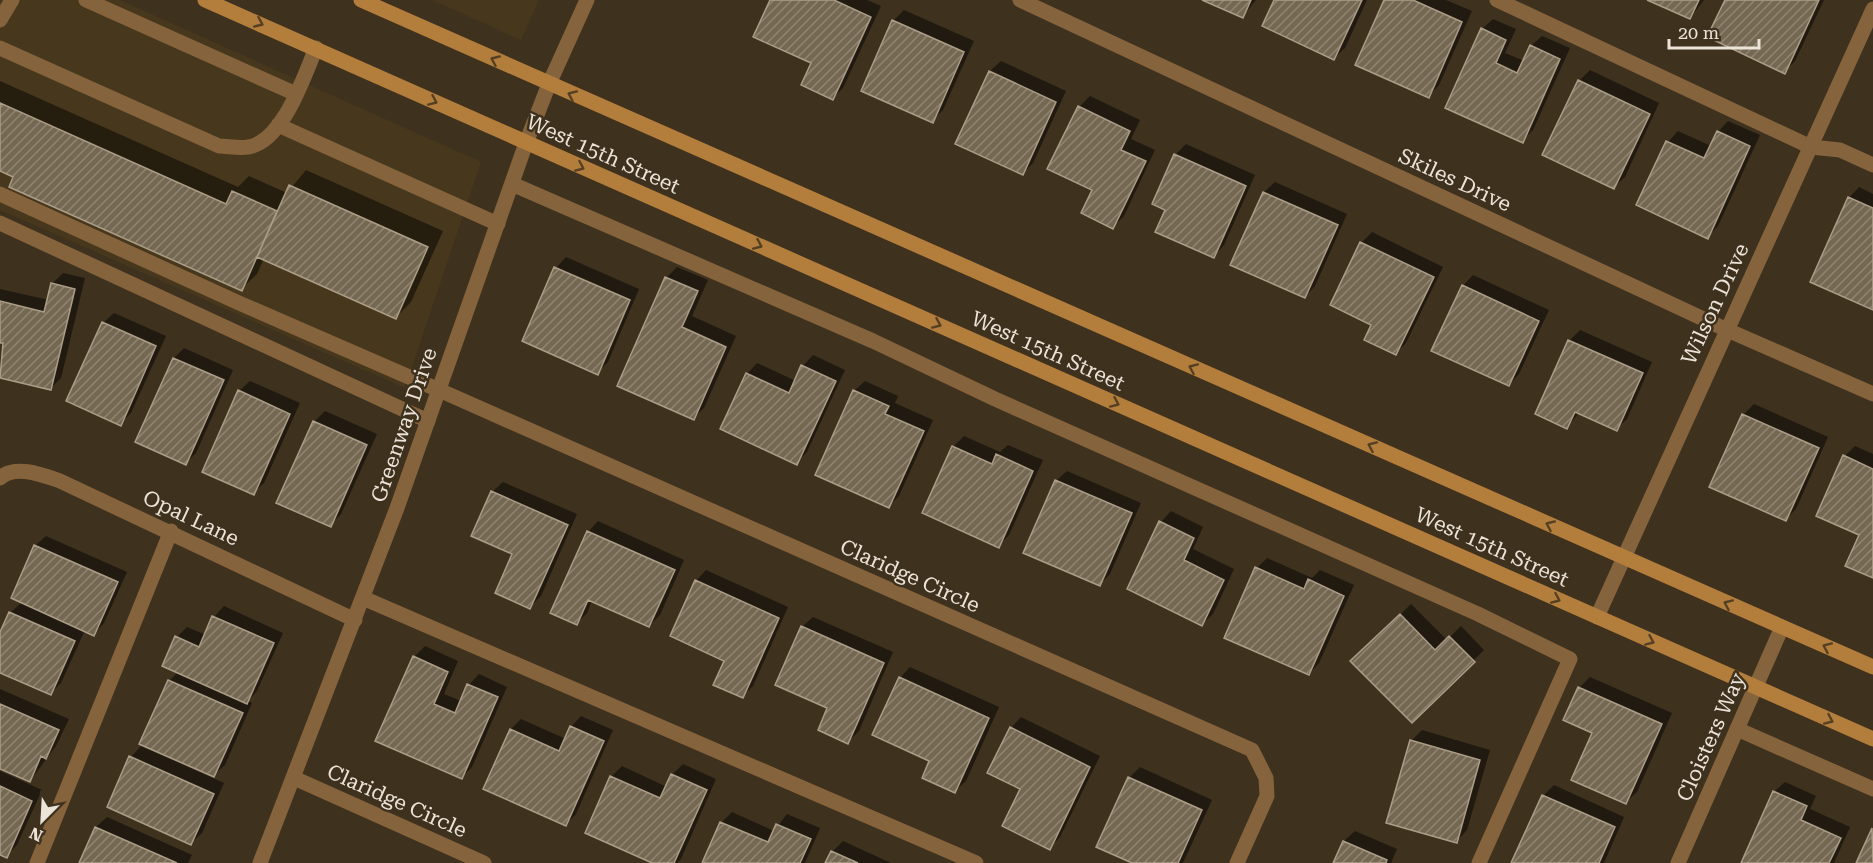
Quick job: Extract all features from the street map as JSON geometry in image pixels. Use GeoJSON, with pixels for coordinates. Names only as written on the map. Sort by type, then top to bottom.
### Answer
{"type":"FeatureCollection","features":[{"type":"Feature","properties":{"kind":"main road","name":"West 15th Street"},"geometry":{"type":"LineString","coordinates":[[205,0],[1873,739]]}},
{"type":"Feature","properties":{"kind":"main road","name":"West 15th Street"},"geometry":{"type":"LineString","coordinates":[[361,0],[1873,667]]}},
{"type":"Feature","properties":{"kind":"street"},"geometry":{"type":"LineString","coordinates":[[0,20],[12,0]]}},
{"type":"Feature","properties":{"kind":"street"},"geometry":{"type":"LineString","coordinates":[[86,0],[296,94]]}},
{"type":"Feature","properties":{"kind":"street","name":"Greenway Drive"},"geometry":{"type":"LineString","coordinates":[[260,863],[355,620],[526,143],[549,84],[587,0]]}},
{"type":"Feature","properties":{"kind":"street","name":"Skiles Drive"},"geometry":{"type":"LineString","coordinates":[[1020,0],[1725,330],[1873,394]]}},
{"type":"Feature","properties":{"kind":"street"},"geometry":{"type":"LineString","coordinates":[[1497,0],[1811,147],[1840,150],[1873,165]]}},
{"type":"Feature","properties":{"kind":"street","name":"Wilson Drive"},"geometry":{"type":"LineString","coordinates":[[1597,617],[1725,330],[1873,9]]}},
{"type":"Feature","properties":{"kind":"street"},"geometry":{"type":"LineString","coordinates":[[0,48],[219,146],[249,147],[269,135],[289,110],[316,48]]}},
{"type":"Feature","properties":{"kind":"street"},"geometry":{"type":"LineString","coordinates":[[278,125],[498,224]]}},
{"type":"Feature","properties":{"kind":"street"},"geometry":{"type":"LineString","coordinates":[[512,184],[873,341],[995,399],[1478,614],[1570,659],[1479,863]]}},
{"type":"Feature","properties":{"kind":"street","name":"Claridge Circle"},"geometry":{"type":"LineString","coordinates":[[0,194],[239,303],[1252,750],[1266,778],[1267,796],[1237,863]]}},
{"type":"Feature","properties":{"kind":"street"},"geometry":{"type":"LineString","coordinates":[[0,223],[428,421]]}},
{"type":"Feature","properties":{"kind":"street","name":"Opal Lane"},"geometry":{"type":"LineString","coordinates":[[2,476],[31,471],[60,481],[171,531],[355,620]]}},
{"type":"Feature","properties":{"kind":"street"},"geometry":{"type":"LineString","coordinates":[[37,863],[171,531]]}},
{"type":"Feature","properties":{"kind":"street"},"geometry":{"type":"LineString","coordinates":[[363,598],[976,863]]}},
{"type":"Feature","properties":{"kind":"street","name":"Cloisters Way"},"geometry":{"type":"LineString","coordinates":[[1678,863],[1782,627]]}},
{"type":"Feature","properties":{"kind":"street"},"geometry":{"type":"LineString","coordinates":[[1737,729],[1873,789]]}},
{"type":"Feature","properties":{"kind":"street","name":"Claridge Circle"},"geometry":{"type":"LineString","coordinates":[[294,778],[484,863]]}},
{"type":"Feature","properties":{"kind":"shaded area"},"geometry":{"type":"Polygon","coordinates":[[[0,0],[120,0],[481,162],[405,388],[0,210],[0,0]]]}},
{"type":"Feature","properties":{"kind":"shaded area"},"geometry":{"type":"Polygon","coordinates":[[[432,0],[539,0],[521,40],[432,0]]]}},
{"type":"Feature","properties":{"kind":"building"},"geometry":{"type":"Polygon","coordinates":[[[770,0],[834,0],[871,17],[833,100],[801,85],[811,63],[753,37],[770,0]]]}},
{"type":"Feature","properties":{"kind":"building"},"geometry":{"type":"Polygon","coordinates":[[[1202,0],[1251,0],[1243,18],[1202,0]]]}},
{"type":"Feature","properties":{"kind":"building"},"geometry":{"type":"Polygon","coordinates":[[[1274,0],[1362,0],[1334,60],[1262,26],[1274,0]]]}},
{"type":"Feature","properties":{"kind":"building"},"geometry":{"type":"Polygon","coordinates":[[[1384,0],[1413,0],[1462,22],[1429,98],[1355,65],[1384,0]]]}},
{"type":"Feature","properties":{"kind":"building"},"geometry":{"type":"Polygon","coordinates":[[[1647,0],[1699,0],[1690,19],[1647,0]]]}},
{"type":"Feature","properties":{"kind":"building"},"geometry":{"type":"Polygon","coordinates":[[[1725,0],[1819,0],[1785,74],[1707,37],[1725,0]]]}},
{"type":"Feature","properties":{"kind":"building"},"geometry":{"type":"Polygon","coordinates":[[[892,20],[964,52],[933,123],[861,91],[892,20]]]}},
{"type":"Feature","properties":{"kind":"building"},"geometry":{"type":"Polygon","coordinates":[[[1481,28],[1506,40],[1496,63],[1517,73],[1530,45],[1560,59],[1523,143],[1445,108],[1481,28]]]}},
{"type":"Feature","properties":{"kind":"building"},"geometry":{"type":"Polygon","coordinates":[[[989,71],[1056,102],[1023,175],[955,144],[989,71]]]}},
{"type":"Feature","properties":{"kind":"building"},"geometry":{"type":"Polygon","coordinates":[[[1578,80],[1650,114],[1614,189],[1542,155],[1578,80]]]}},
{"type":"Feature","properties":{"kind":"building"},"geometry":{"type":"Polygon","coordinates":[[[0,103],[226,204],[232,191],[277,211],[242,291],[9,187],[13,177],[0,171],[0,103]]]}},
{"type":"Feature","properties":{"kind":"building"},"geometry":{"type":"Polygon","coordinates":[[[1078,106],[1130,131],[1121,150],[1146,161],[1113,229],[1081,213],[1092,190],[1047,169],[1078,106]]]}},
{"type":"Feature","properties":{"kind":"building"},"geometry":{"type":"Polygon","coordinates":[[[1717,131],[1750,146],[1708,239],[1636,205],[1666,141],[1704,158],[1717,131]]]}},
{"type":"Feature","properties":{"kind":"building"},"geometry":{"type":"Polygon","coordinates":[[[1174,154],[1246,186],[1214,258],[1155,232],[1165,210],[1152,204],[1174,154]]]}},
{"type":"Feature","properties":{"kind":"building"},"geometry":{"type":"Polygon","coordinates":[[[289,185],[428,247],[396,319],[257,257],[289,185]]]}},
{"type":"Feature","properties":{"kind":"building"},"geometry":{"type":"Polygon","coordinates":[[[1263,192],[1338,225],[1305,298],[1230,265],[1263,192]]]}},
{"type":"Feature","properties":{"kind":"building"},"geometry":{"type":"Polygon","coordinates":[[[1848,197],[1873,208],[1873,310],[1810,282],[1848,197]]]}},
{"type":"Feature","properties":{"kind":"building"},"geometry":{"type":"Polygon","coordinates":[[[1360,242],[1434,277],[1396,355],[1364,340],[1371,325],[1330,305],[1360,242]]]}},
{"type":"Feature","properties":{"kind":"building"},"geometry":{"type":"Polygon","coordinates":[[[554,267],[630,300],[598,375],[522,341],[554,267]]]}},
{"type":"Feature","properties":{"kind":"building"},"geometry":{"type":"Polygon","coordinates":[[[665,277],[698,291],[682,327],[726,347],[694,420],[617,386],[665,277]]]}},
{"type":"Feature","properties":{"kind":"building"},"geometry":{"type":"Polygon","coordinates":[[[51,283],[75,289],[51,390],[0,378],[3,343],[0,343],[0,301],[44,312],[51,283]]]}},
{"type":"Feature","properties":{"kind":"building"},"geometry":{"type":"Polygon","coordinates":[[[1462,285],[1539,321],[1509,386],[1431,351],[1462,285]]]}},
{"type":"Feature","properties":{"kind":"building"},"geometry":{"type":"Polygon","coordinates":[[[102,322],[156,346],[121,426],[66,401],[102,322]]]}},
{"type":"Feature","properties":{"kind":"building"},"geometry":{"type":"Polygon","coordinates":[[[1568,340],[1643,373],[1617,431],[1575,412],[1567,429],[1535,414],[1568,340]]]}},
{"type":"Feature","properties":{"kind":"building"},"geometry":{"type":"Polygon","coordinates":[[[173,358],[224,380],[186,465],[135,442],[173,358]]]}},
{"type":"Feature","properties":{"kind":"building"},"geometry":{"type":"Polygon","coordinates":[[[801,365],[836,381],[797,465],[720,429],[746,373],[789,393],[801,365]]]}},
{"type":"Feature","properties":{"kind":"building"},"geometry":{"type":"Polygon","coordinates":[[[238,390],[290,414],[254,495],[202,472],[238,390]]]}},
{"type":"Feature","properties":{"kind":"building"},"geometry":{"type":"Polygon","coordinates":[[[853,390],[889,406],[885,414],[924,431],[889,508],[815,475],[853,390]]]}},
{"type":"Feature","properties":{"kind":"building"},"geometry":{"type":"Polygon","coordinates":[[[1742,414],[1819,448],[1786,521],[1709,487],[1742,414]]]}},
{"type":"Feature","properties":{"kind":"building"},"geometry":{"type":"Polygon","coordinates":[[[313,421],[367,445],[331,527],[276,503],[313,421]]]}},
{"type":"Feature","properties":{"kind":"building"},"geometry":{"type":"Polygon","coordinates":[[[952,446],[992,464],[996,454],[1033,471],[999,548],[922,513],[952,446]]]}},
{"type":"Feature","properties":{"kind":"building"},"geometry":{"type":"Polygon","coordinates":[[[1843,455],[1873,469],[1873,578],[1845,566],[1859,535],[1816,516],[1843,455]]]}},
{"type":"Feature","properties":{"kind":"building"},"geometry":{"type":"Polygon","coordinates":[[[1055,480],[1132,513],[1100,586],[1023,553],[1055,480]]]}},
{"type":"Feature","properties":{"kind":"building"},"geometry":{"type":"Polygon","coordinates":[[[491,491],[568,525],[530,609],[495,593],[512,554],[471,536],[491,491]]]}},
{"type":"Feature","properties":{"kind":"building"},"geometry":{"type":"Polygon","coordinates":[[[1159,521],[1194,538],[1184,560],[1224,580],[1202,626],[1127,589],[1159,521]]]}},
{"type":"Feature","properties":{"kind":"building"},"geometry":{"type":"Polygon","coordinates":[[[587,531],[675,570],[649,627],[588,600],[577,625],[550,613],[587,531]]]}},
{"type":"Feature","properties":{"kind":"building"},"geometry":{"type":"Polygon","coordinates":[[[34,545],[118,582],[94,636],[11,598],[34,545]]]}},
{"type":"Feature","properties":{"kind":"building"},"geometry":{"type":"Polygon","coordinates":[[[1255,567],[1304,589],[1308,579],[1344,596],[1309,675],[1224,638],[1255,567]]]}},
{"type":"Feature","properties":{"kind":"building"},"geometry":{"type":"Polygon","coordinates":[[[695,580],[779,618],[743,698],[713,685],[724,661],[670,636],[695,580]]]}},
{"type":"Feature","properties":{"kind":"building"},"geometry":{"type":"Polygon","coordinates":[[[9,612],[75,641],[51,695],[0,673],[0,632],[9,612]]]}},
{"type":"Feature","properties":{"kind":"building"},"geometry":{"type":"Polygon","coordinates":[[[1400,614],[1435,650],[1449,636],[1475,662],[1412,723],[1350,661],[1400,614]]]}},
{"type":"Feature","properties":{"kind":"building"},"geometry":{"type":"Polygon","coordinates":[[[212,616],[274,643],[247,704],[162,666],[175,636],[199,647],[212,616]]]}},
{"type":"Feature","properties":{"kind":"building"},"geometry":{"type":"Polygon","coordinates":[[[801,626],[884,663],[848,744],[818,730],[827,708],[775,685],[801,626]]]}},
{"type":"Feature","properties":{"kind":"building"},"geometry":{"type":"Polygon","coordinates":[[[413,656],[448,672],[434,704],[455,713],[467,684],[498,697],[462,779],[375,741],[413,656]]]}},
{"type":"Feature","properties":{"kind":"building"},"geometry":{"type":"Polygon","coordinates":[[[899,677],[989,718],[955,793],[922,778],[929,761],[872,735],[899,677]]]}},
{"type":"Feature","properties":{"kind":"building"},"geometry":{"type":"Polygon","coordinates":[[[168,680],[243,713],[214,777],[139,744],[168,680]]]}},
{"type":"Feature","properties":{"kind":"building"},"geometry":{"type":"Polygon","coordinates":[[[1578,687],[1662,724],[1626,804],[1571,780],[1592,733],[1563,720],[1578,687]]]}},
{"type":"Feature","properties":{"kind":"building"},"geometry":{"type":"Polygon","coordinates":[[[0,704],[59,730],[46,759],[41,756],[30,782],[0,769],[0,704]]]}},
{"type":"Feature","properties":{"kind":"building"},"geometry":{"type":"Polygon","coordinates":[[[570,726],[604,741],[566,826],[483,789],[510,729],[559,751],[570,726]]]}},
{"type":"Feature","properties":{"kind":"building"},"geometry":{"type":"Polygon","coordinates":[[[1010,727],[1090,767],[1050,850],[1002,826],[1020,789],[987,773],[1010,727]]]}},
{"type":"Feature","properties":{"kind":"building"},"geometry":{"type":"Polygon","coordinates":[[[1410,740],[1480,760],[1457,843],[1386,823],[1410,740]]]}},
{"type":"Feature","properties":{"kind":"building"},"geometry":{"type":"Polygon","coordinates":[[[129,756],[214,794],[191,845],[107,807],[129,756]]]}},
{"type":"Feature","properties":{"kind":"building"},"geometry":{"type":"Polygon","coordinates":[[[671,774],[707,790],[674,863],[652,863],[585,833],[610,776],[660,798],[671,774]]]}},
{"type":"Feature","properties":{"kind":"building"},"geometry":{"type":"Polygon","coordinates":[[[1128,777],[1202,810],[1178,863],[1132,863],[1096,847],[1128,777]]]}},
{"type":"Feature","properties":{"kind":"building"},"geometry":{"type":"Polygon","coordinates":[[[0,786],[32,801],[7,858],[0,855],[0,786]]]}},
{"type":"Feature","properties":{"kind":"building"},"geometry":{"type":"Polygon","coordinates":[[[1773,791],[1807,806],[1801,820],[1841,838],[1829,863],[1741,863],[1773,791]]]}},
{"type":"Feature","properties":{"kind":"building"},"geometry":{"type":"Polygon","coordinates":[[[1542,795],[1615,827],[1599,863],[1511,863],[1542,795]]]}},
{"type":"Feature","properties":{"kind":"building"},"geometry":{"type":"Polygon","coordinates":[[[720,822],[768,842],[776,824],[811,839],[800,863],[702,863],[720,822]]]}},
{"type":"Feature","properties":{"kind":"building"},"geometry":{"type":"Polygon","coordinates":[[[95,827],[177,863],[79,863],[95,827]]]}},
{"type":"Feature","properties":{"kind":"building"},"geometry":{"type":"Polygon","coordinates":[[[1872,828],[1873,863],[1856,863],[1872,828]]]}},
{"type":"Feature","properties":{"kind":"building"},"geometry":{"type":"Polygon","coordinates":[[[1343,841],[1387,860],[1386,863],[1333,863],[1343,841]]]}},
{"type":"Feature","properties":{"kind":"building"},"geometry":{"type":"Polygon","coordinates":[[[831,851],[858,863],[825,863],[831,851]]]}}]}
